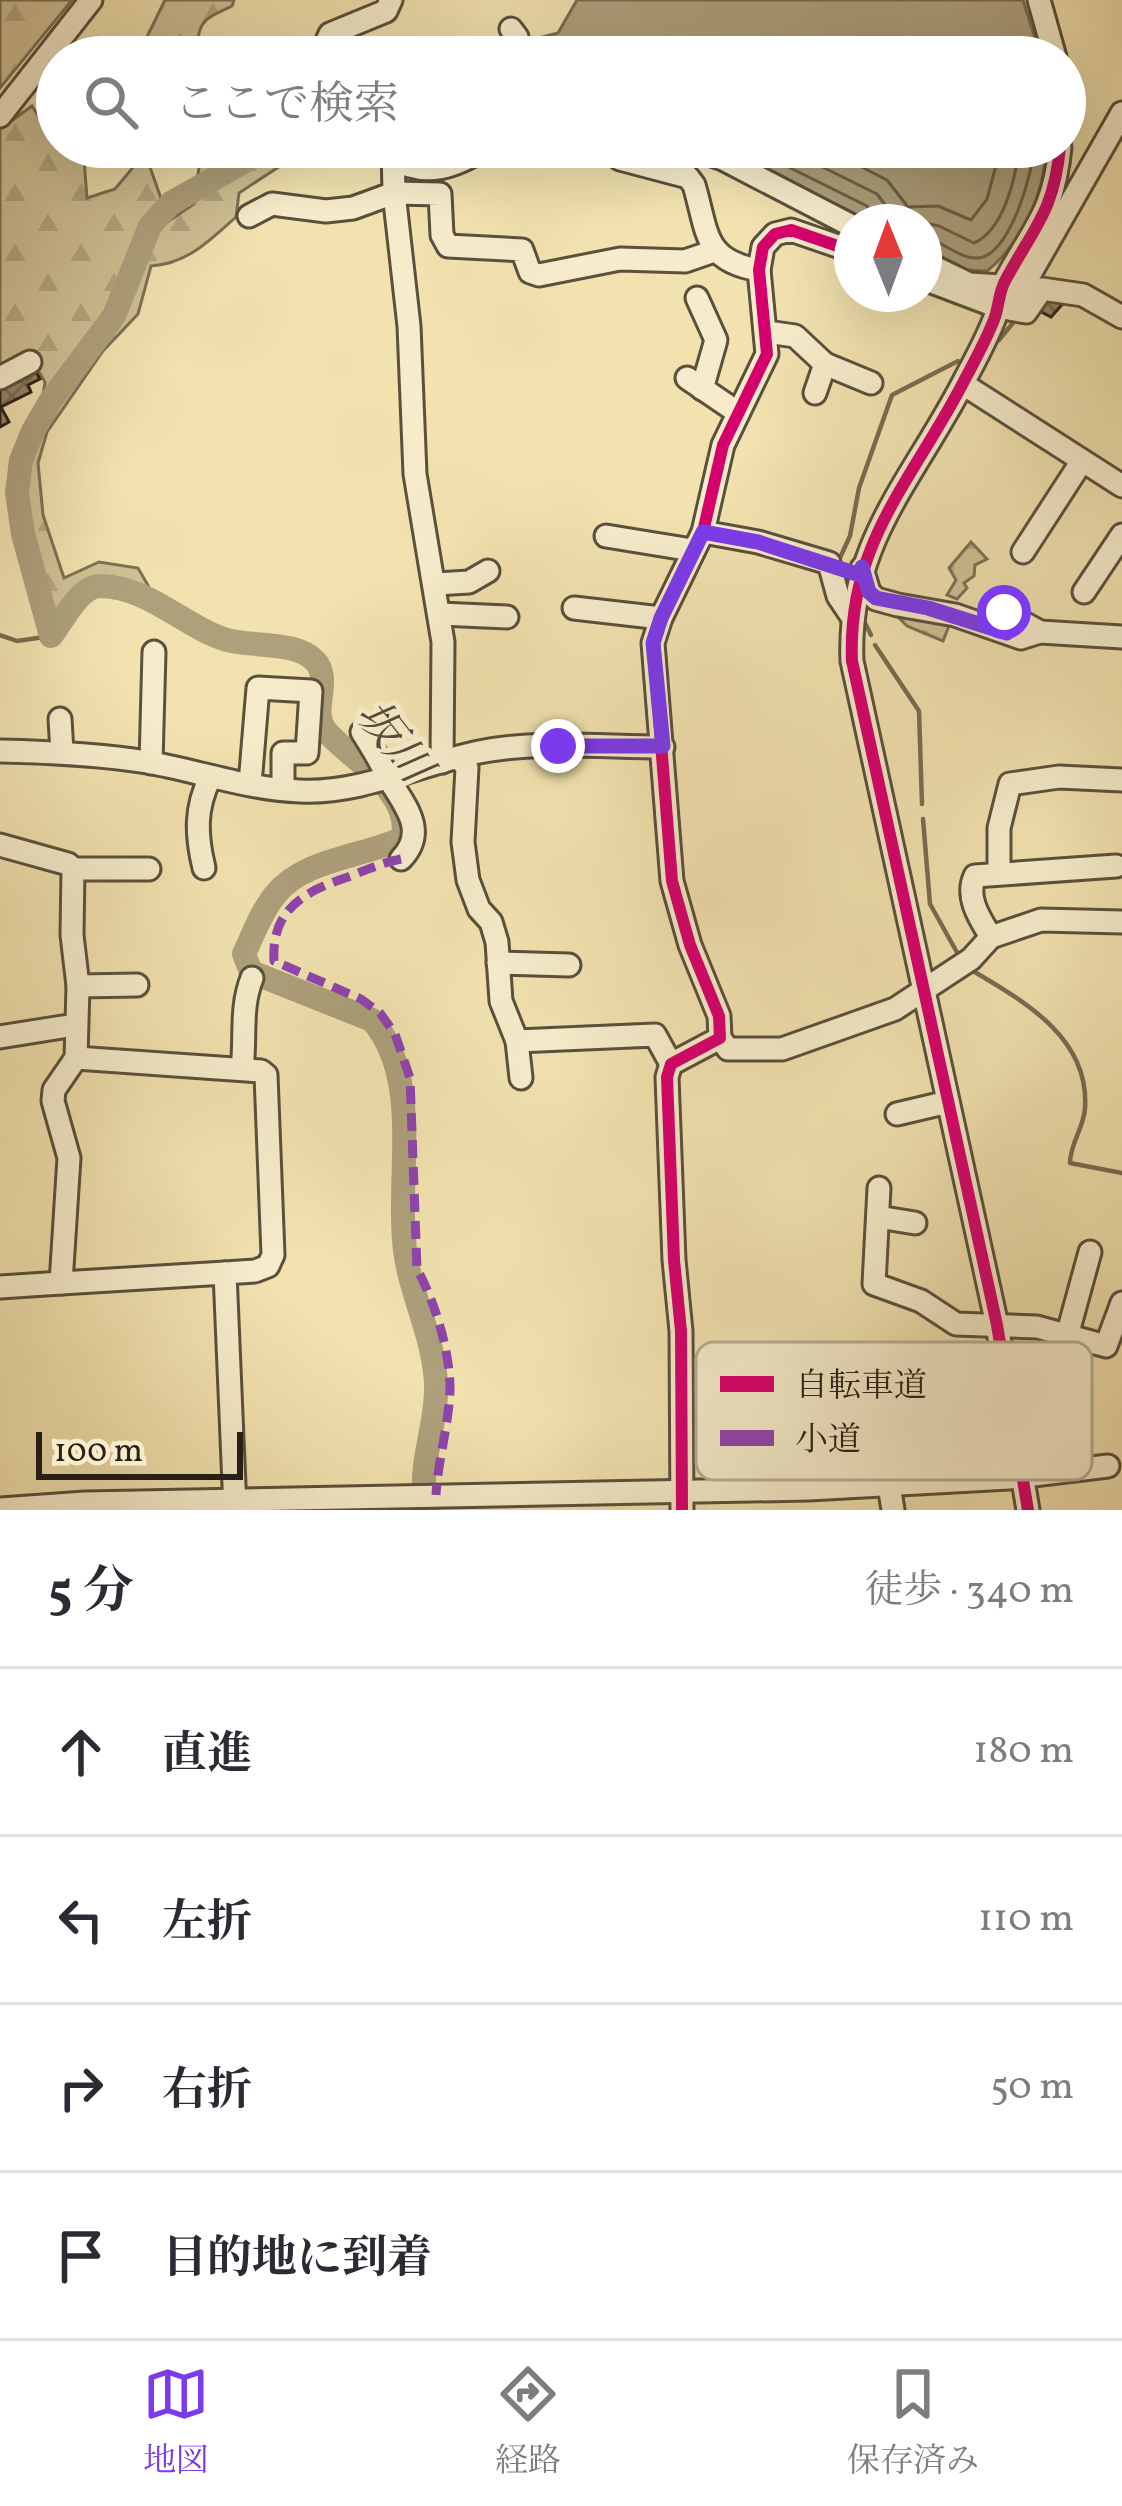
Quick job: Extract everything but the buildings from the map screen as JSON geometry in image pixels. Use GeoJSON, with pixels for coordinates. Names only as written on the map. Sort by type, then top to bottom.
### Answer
{"type":"FeatureCollection","features":[{"type":"Feature","properties":{"kind":"street"},"geometry":{"type":"LineString","coordinates":[[63,36],[91,0]]}},
{"type":"Feature","properties":{"kind":"street"},"geometry":{"type":"LineString","coordinates":[[329,36],[386,10],[391,0]]}},
{"type":"Feature","properties":{"kind":"street"},"geometry":{"type":"LineString","coordinates":[[1039,0],[1048,36]]}},
{"type":"Feature","properties":{"kind":"street"},"geometry":{"type":"LineString","coordinates":[[511,29],[516,36]]}},
{"type":"Feature","properties":{"kind":"street"},"geometry":{"type":"LineString","coordinates":[[0,116],[36,70]]}},
{"type":"Feature","properties":{"kind":"street"},"geometry":{"type":"LineString","coordinates":[[1003,301],[1114,143],[1122,113]]}},
{"type":"Feature","properties":{"kind":"street"},"geometry":{"type":"LineString","coordinates":[[393,168],[409,326],[416,474],[440,614],[450,759]]}},
{"type":"Feature","properties":{"kind":"street"},"geometry":{"type":"LineString","coordinates":[[409,168],[447,168]]}},
{"type":"Feature","properties":{"kind":"street"},"geometry":{"type":"LineString","coordinates":[[654,168],[688,177],[694,185],[714,251],[733,266],[759,270]]}},
{"type":"Feature","properties":{"kind":"street"},"geometry":{"type":"LineString","coordinates":[[740,168],[834,217]]}},
{"type":"Feature","properties":{"kind":"street"},"geometry":{"type":"LineString","coordinates":[[1000,1342],[852,661],[852,617],[868,549],[963,384],[1044,220],[1058,168]]}},
{"type":"Feature","properties":{"kind":"street"},"geometry":{"type":"LineString","coordinates":[[249,216],[272,204],[300,209],[353,208],[394,193],[440,194],[442,235],[448,246],[522,250],[530,272],[539,275],[620,259],[685,261],[714,251]]}},
{"type":"Feature","properties":{"kind":"street"},"geometry":{"type":"LineString","coordinates":[[834,245],[791,230],[775,234],[763,247],[759,270],[767,354],[723,445],[698,541],[661,618],[652,658],[672,881],[690,945],[719,1016],[720,1038],[728,1048],[782,1048],[896,1009],[971,959],[991,937],[1041,920],[1122,922]]}},
{"type":"Feature","properties":{"kind":"street"},"geometry":{"type":"LineString","coordinates":[[942,271],[1026,312],[1042,289],[1083,295],[1122,317]]}},
{"type":"Feature","properties":{"kind":"street"},"geometry":{"type":"LineString","coordinates":[[942,284],[1003,301]]}},
{"type":"Feature","properties":{"kind":"street"},"geometry":{"type":"LineString","coordinates":[[697,298],[716,340],[694,384],[737,412]]}},
{"type":"Feature","properties":{"kind":"street"},"geometry":{"type":"LineString","coordinates":[[767,332],[796,336],[825,364],[871,383]]}},
{"type":"Feature","properties":{"kind":"street"},"geometry":{"type":"LineString","coordinates":[[0,378],[30,362]]}},
{"type":"Feature","properties":{"kind":"street"},"geometry":{"type":"LineString","coordinates":[[815,393],[825,364]]}},
{"type":"Feature","properties":{"kind":"street"},"geometry":{"type":"LineString","coordinates":[[963,384],[1082,461],[1120,480]]}},
{"type":"Feature","properties":{"kind":"street"},"geometry":{"type":"LineString","coordinates":[[1023,552],[1082,461]]}},
{"type":"Feature","properties":{"kind":"street"},"geometry":{"type":"LineString","coordinates":[[1084,592],[1122,535]]}},
{"type":"Feature","properties":{"kind":"street"},"geometry":{"type":"LineString","coordinates":[[606,536],[758,542],[861,571]]}},
{"type":"Feature","properties":{"kind":"street"},"geometry":{"type":"LineString","coordinates":[[829,563],[838,596],[852,617]]}},
{"type":"Feature","properties":{"kind":"street"},"geometry":{"type":"LineString","coordinates":[[436,584],[469,582],[488,571]]}},
{"type":"Feature","properties":{"kind":"street"},"geometry":{"type":"LineString","coordinates":[[861,571],[876,598],[1010,622],[1040,632],[1122,638]]}},
{"type":"Feature","properties":{"kind":"street"},"geometry":{"type":"LineString","coordinates":[[574,608],[661,618]]}},
{"type":"Feature","properties":{"kind":"street"},"geometry":{"type":"LineString","coordinates":[[440,614],[507,616]]}},
{"type":"Feature","properties":{"kind":"street"},"geometry":{"type":"LineString","coordinates":[[151,763],[154,652]]}},
{"type":"Feature","properties":{"kind":"street"},"geometry":{"type":"LineString","coordinates":[[250,784],[258,688],[311,691],[307,753],[283,753],[283,789]]}},
{"type":"Feature","properties":{"kind":"street"},"geometry":{"type":"LineString","coordinates":[[60,719],[62,752]]}},
{"type":"Feature","properties":{"kind":"street"},"geometry":{"type":"LineString","coordinates":[[362,732],[381,758],[379,779]]}},
{"type":"Feature","properties":{"kind":"street"},"geometry":{"type":"LineString","coordinates":[[0,751],[62,752],[151,763],[283,789],[328,790],[514,746],[663,746]]}},
{"type":"Feature","properties":{"kind":"street"},"geometry":{"type":"LineString","coordinates":[[450,759],[467,768],[463,842],[468,880],[479,909],[491,922],[501,1001],[517,1041],[521,1078]]}},
{"type":"Feature","properties":{"kind":"street"},"geometry":{"type":"LineString","coordinates":[[1000,873],[999,828],[1010,784],[1059,777],[1122,780]]}},
{"type":"Feature","properties":{"kind":"street"},"geometry":{"type":"LineString","coordinates":[[205,868],[188,842],[210,778]]}},
{"type":"Feature","properties":{"kind":"street"},"geometry":{"type":"LineString","coordinates":[[379,779],[410,809],[412,848],[401,859]]}},
{"type":"Feature","properties":{"kind":"street"},"geometry":{"type":"LineString","coordinates":[[0,845],[73,869],[149,869]]}},
{"type":"Feature","properties":{"kind":"street"},"geometry":{"type":"LineString","coordinates":[[991,937],[976,913],[970,886],[975,876],[1116,866]]}},
{"type":"Feature","properties":{"kind":"street"},"geometry":{"type":"LineString","coordinates":[[62,1283],[69,1158],[53,1101],[54,1090],[76,1058],[73,869]]}},
{"type":"Feature","properties":{"kind":"street"},"geometry":{"type":"LineString","coordinates":[[499,963],[568,965]]}},
{"type":"Feature","properties":{"kind":"street"},"geometry":{"type":"LineString","coordinates":[[242,1069],[245,1023],[241,1004],[251,977]]}},
{"type":"Feature","properties":{"kind":"street"},"geometry":{"type":"LineString","coordinates":[[78,986],[137,985]]}},
{"type":"Feature","properties":{"kind":"street"},"geometry":{"type":"LineString","coordinates":[[896,1009],[931,1019]]}},
{"type":"Feature","properties":{"kind":"street"},"geometry":{"type":"LineString","coordinates":[[0,1037],[75,1025]]}},
{"type":"Feature","properties":{"kind":"street"},"geometry":{"type":"LineString","coordinates":[[517,1041],[649,1034],[655,1035],[671,1064],[666,1092],[681,1331],[681,1500]]}},
{"type":"Feature","properties":{"kind":"street"},"geometry":{"type":"LineString","coordinates":[[671,1064],[720,1038]]}},
{"type":"Feature","properties":{"kind":"street"},"geometry":{"type":"LineString","coordinates":[[0,1287],[255,1271],[268,1266],[274,1241],[266,1075],[242,1069],[76,1058]]}},
{"type":"Feature","properties":{"kind":"street"},"geometry":{"type":"LineString","coordinates":[[897,1114],[949,1102]]}},
{"type":"Feature","properties":{"kind":"street"},"geometry":{"type":"LineString","coordinates":[[879,1188],[874,1284],[921,1301],[956,1324],[1037,1327],[1090,1342]]}},
{"type":"Feature","properties":{"kind":"street"},"geometry":{"type":"LineString","coordinates":[[878,1217],[916,1223]]}},
{"type":"Feature","properties":{"kind":"street"},"geometry":{"type":"LineString","coordinates":[[1066,1336],[1090,1252]]}},
{"type":"Feature","properties":{"kind":"street"},"geometry":{"type":"LineString","coordinates":[[225,1273],[235,1505]]}},
{"type":"Feature","properties":{"kind":"street"},"geometry":{"type":"LineString","coordinates":[[1092,1342],[1106,1346],[1122,1304]]}},
{"type":"Feature","properties":{"kind":"street"},"geometry":{"type":"LineString","coordinates":[[1092,1468],[1108,1466]]}},
{"type":"Feature","properties":{"kind":"street"},"geometry":{"type":"LineString","coordinates":[[0,1509],[371,1505],[424,1495],[681,1500],[956,1480]]}},
{"type":"Feature","properties":{"kind":"street"},"geometry":{"type":"LineString","coordinates":[[1023,1480],[1028,1510]]}},
{"type":"Feature","properties":{"kind":"street"},"geometry":{"type":"LineString","coordinates":[[889,1485],[893,1510]]}},
{"type":"Feature","properties":{"kind":"green space"},"geometry":{"type":"Polygon","coordinates":[[[0,0],[72,0],[43,36],[36,36],[36,44],[0,88],[0,0]]]}},
{"type":"Feature","properties":{"kind":"green space"},"geometry":{"type":"Polygon","coordinates":[[[165,0],[234,0],[203,24],[198,36],[147,36],[165,0]]]}},
{"type":"Feature","properties":{"kind":"green space"},"geometry":{"type":"Polygon","coordinates":[[[32,106],[36,168],[85,168],[87,198],[115,189],[132,168],[150,168],[169,221],[194,204],[199,168],[277,168],[239,193],[236,217],[207,242],[176,261],[151,266],[138,314],[103,351],[47,432],[38,463],[43,515],[64,578],[99,562],[138,568],[153,594],[89,581],[55,623],[29,530],[25,482],[45,382],[26,351],[0,365],[0,129],[32,106]]]}},
{"type":"Feature","properties":{"kind":"green space"},"geometry":{"type":"Polygon","coordinates":[[[971,542],[987,559],[975,565],[974,576],[964,583],[967,588],[957,599],[947,595],[956,580],[949,568],[971,542]]]}},
{"type":"Feature","properties":{"kind":"green space"},"geometry":{"type":"Polygon","coordinates":[[[886,605],[952,618],[943,641],[907,626],[886,605]]]}},
{"type":"Feature","properties":{"kind":"water"},"geometry":{"type":"Polygon","coordinates":[[[577,0],[1023,0],[1034,36],[546,36],[558,33],[577,0]]]}},
{"type":"Feature","properties":{"kind":"water"},"geometry":{"type":"Polygon","coordinates":[[[763,168],[1044,168],[1030,215],[1011,246],[987,271],[968,270],[942,257],[942,204],[836,204],[763,168]]]}},
{"type":"Feature","properties":{"kind":"waterway","name":"坂川"},"geometry":{"type":"LineString","coordinates":[[233,168],[171,203],[150,226],[114,316],[33,431],[21,460],[17,493],[23,534],[51,636],[79,597],[101,586],[135,593],[227,640],[297,650],[320,669],[320,714],[326,731],[378,778],[398,805],[403,838],[317,866],[287,883],[266,909],[244,954],[251,972],[372,1020],[389,1046],[403,1106],[408,1268],[436,1384],[425,1463],[428,1510]]}},
{"type":"Feature","properties":{"kind":"waterway"},"geometry":{"type":"LineString","coordinates":[[999,340],[1017,318]]}},
{"type":"Feature","properties":{"kind":"waterway"},"geometry":{"type":"LineString","coordinates":[[838,562],[892,395],[958,361]]}},
{"type":"Feature","properties":{"kind":"waterway"},"geometry":{"type":"LineString","coordinates":[[862,617],[871,635]]}},
{"type":"Feature","properties":{"kind":"waterway"},"geometry":{"type":"LineString","coordinates":[[0,635],[17,641],[51,636]]}},
{"type":"Feature","properties":{"kind":"waterway"},"geometry":{"type":"LineString","coordinates":[[875,645],[919,711],[922,804]]}},
{"type":"Feature","properties":{"kind":"waterway"},"geometry":{"type":"LineString","coordinates":[[923,819],[930,904],[959,956]]}},
{"type":"Feature","properties":{"kind":"waterway"},"geometry":{"type":"LineString","coordinates":[[968,968],[1048,1023],[1076,1060],[1084,1083],[1085,1108],[1070,1163],[1122,1173]]}},
{"type":"Feature","properties":{"kind":"marked path"},"geometry":{"type":"LineString","coordinates":[[401,859],[333,882],[294,904],[278,927],[274,961],[361,999],[380,1013],[395,1034],[410,1078],[417,1269],[440,1327],[449,1374],[436,1495]]}},
{"type":"Feature","properties":{"kind":"cycle path"},"geometry":{"type":"LineString","coordinates":[[1000,1342],[852,661],[853,619],[871,547],[984,342],[1003,285],[1048,204],[1057,168]]}},
{"type":"Feature","properties":{"kind":"cycle path"},"geometry":{"type":"LineString","coordinates":[[682,1510],[681,1331],[667,1077],[671,1064],[720,1038],[719,1016],[690,945],[672,881],[653,643],[703,532],[723,445],[767,354],[759,270],[763,247],[775,234],[791,230],[834,245]]}},
{"type":"Feature","properties":{"kind":"cycle path"},"geometry":{"type":"LineString","coordinates":[[1023,1480],[1028,1510]]}},
{"type":"Feature","properties":{"kind":"route"},"geometry":{"type":"LineString","coordinates":[[558,746],[663,746],[653,643],[703,532],[758,542],[860,575],[862,567],[869,592],[876,598],[955,615],[1007,633],[1018,620],[1004,612]]}}]}
